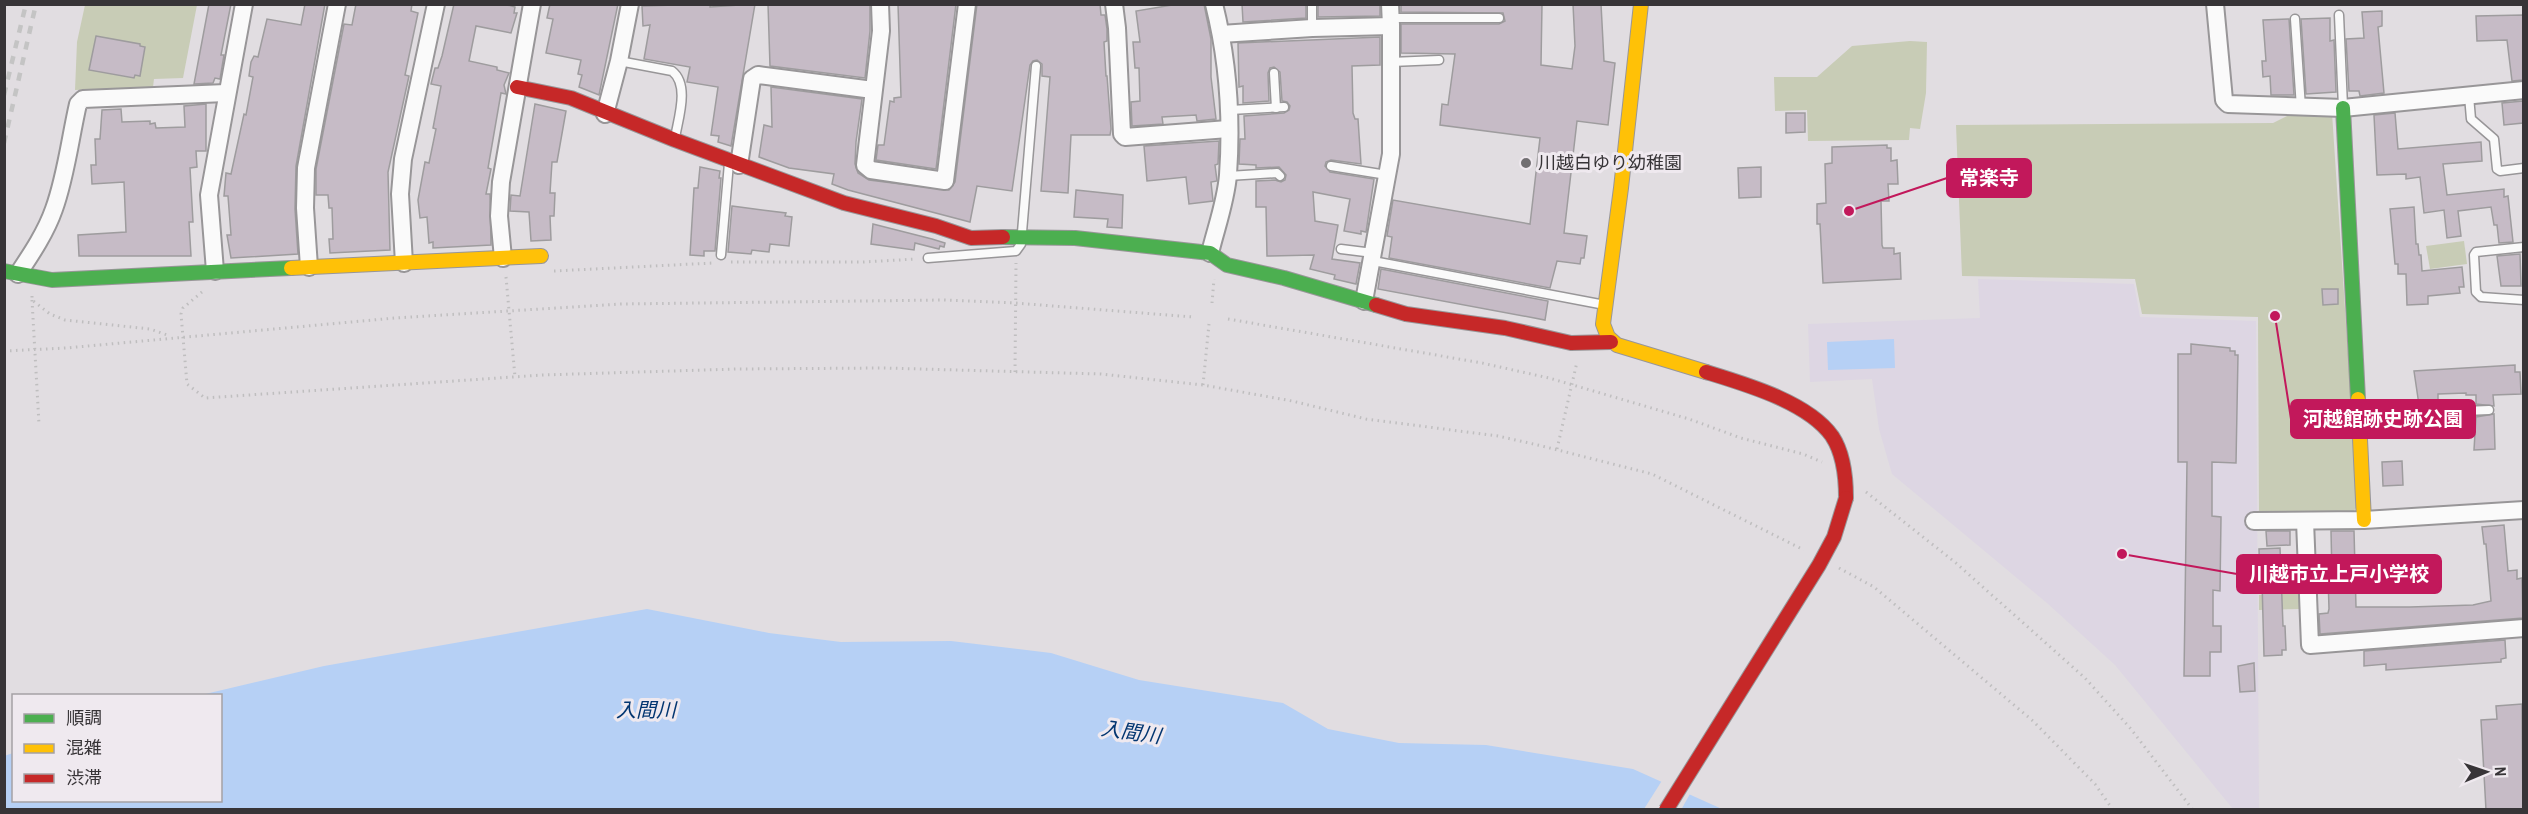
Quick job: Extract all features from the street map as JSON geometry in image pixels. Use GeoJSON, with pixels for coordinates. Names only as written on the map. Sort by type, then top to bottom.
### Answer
{"type":"FeatureCollection","features":[{"type":"Feature","properties":{"kind":"street"},"geometry":{"type":"LineString","coordinates":[[215,271],[209,195],[244,4]]}},
{"type":"Feature","properties":{"kind":"street"},"geometry":{"type":"LineString","coordinates":[[309,267],[305,208],[306,168],[337,4]]}},
{"type":"Feature","properties":{"kind":"street"},"geometry":{"type":"LineString","coordinates":[[404,263],[400,194],[403,159],[436,4]]}},
{"type":"Feature","properties":{"kind":"street"},"geometry":{"type":"LineString","coordinates":[[504,263],[499,216],[501,182],[532,4]]}},
{"type":"Feature","properties":{"kind":"street"},"geometry":{"type":"LineString","coordinates":[[605,114],[619,61],[630,4]]}},
{"type":"Feature","properties":{"kind":"street"},"geometry":{"type":"LineString","coordinates":[[880,4],[881,31],[866,165],[871,170],[945,181],[967,4]]}},
{"type":"Feature","properties":{"kind":"street"},"geometry":{"type":"LineString","coordinates":[[1114,4],[1122,134],[1125,137],[1228,129]]}},
{"type":"Feature","properties":{"kind":"street"},"geometry":{"type":"LineString","coordinates":[[1210,253],[1228,176],[1230,110],[1221,34],[1214,4]]}},
{"type":"Feature","properties":{"kind":"street"},"geometry":{"type":"LineString","coordinates":[[1611,342],[1605,336],[1603,324],[1621,188],[1641,4]]}},
{"type":"Feature","properties":{"kind":"street"},"geometry":{"type":"LineString","coordinates":[[2215,4],[2224,100],[2228,104],[2343,108],[2523,90]]}},
{"type":"Feature","properties":{"kind":"street"},"geometry":{"type":"LineString","coordinates":[[1221,34],[1312,28],[1390,16],[1391,154],[1364,301]]}},
{"type":"Feature","properties":{"kind":"street"},"geometry":{"type":"LineString","coordinates":[[734,163],[752,79],[758,75],[873,90]]}},
{"type":"Feature","properties":{"kind":"street"},"geometry":{"type":"LineString","coordinates":[[517,87],[571,98],[605,114],[843,202],[936,226],[971,238],[1023,236],[1075,238],[1210,253],[1227,265],[1364,301],[1406,315],[1504,328],[1570,343],[1611,342],[1748,387],[1801,409],[1826,429],[1838,446],[1846,475],[1846,498],[1834,537],[1819,565],[1666,810]]}},
{"type":"Feature","properties":{"kind":"street"},"geometry":{"type":"LineString","coordinates":[[226,93],[83,99],[78,104],[60,190],[53,212],[37,246],[17,274],[52,280],[404,263],[504,263],[541,256]]}},
{"type":"Feature","properties":{"kind":"street"},"geometry":{"type":"LineString","coordinates":[[2343,108],[2361,425],[2364,520]]}},
{"type":"Feature","properties":{"kind":"street"},"geometry":{"type":"LineString","coordinates":[[2254,521],[2364,520],[2523,510]]}},
{"type":"Feature","properties":{"kind":"street"},"geometry":{"type":"LineString","coordinates":[[2305,521],[2310,645],[2523,628]]}},
{"type":"Feature","properties":{"kind":"lane"},"geometry":{"type":"LineString","coordinates":[[1312,4],[1312,28]]}},
{"type":"Feature","properties":{"kind":"lane"},"geometry":{"type":"LineString","coordinates":[[2339,15],[2343,108]]}},
{"type":"Feature","properties":{"kind":"lane"},"geometry":{"type":"LineString","coordinates":[[1390,16],[1499,18]]}},
{"type":"Feature","properties":{"kind":"lane"},"geometry":{"type":"LineString","coordinates":[[2295,18],[2301,108]]}},
{"type":"Feature","properties":{"kind":"lane"},"geometry":{"type":"LineString","coordinates":[[1391,62],[1439,60]]}},
{"type":"Feature","properties":{"kind":"lane"},"geometry":{"type":"LineString","coordinates":[[619,61],[672,71],[677,75],[682,91],[675,140]]}},
{"type":"Feature","properties":{"kind":"lane"},"geometry":{"type":"LineString","coordinates":[[928,258],[1016,250],[1021,244],[1036,66]]}},
{"type":"Feature","properties":{"kind":"lane"},"geometry":{"type":"LineString","coordinates":[[1230,110],[1280,108],[1274,73]]}},
{"type":"Feature","properties":{"kind":"lane"},"geometry":{"type":"LineString","coordinates":[[2469,96],[2472,119],[2494,139],[2497,169],[2500,171],[2523,168]]}},
{"type":"Feature","properties":{"kind":"lane"},"geometry":{"type":"LineString","coordinates":[[719,259],[734,163]]}},
{"type":"Feature","properties":{"kind":"lane"},"geometry":{"type":"LineString","coordinates":[[1331,166],[1388,175]]}},
{"type":"Feature","properties":{"kind":"lane"},"geometry":{"type":"LineString","coordinates":[[1228,176],[1277,173],[1280,176]]}},
{"type":"Feature","properties":{"kind":"lane"},"geometry":{"type":"LineString","coordinates":[[2523,247],[2476,252],[2474,255],[2476,292],[2481,297],[2523,300]]}},
{"type":"Feature","properties":{"kind":"lane"},"geometry":{"type":"LineString","coordinates":[[1341,249],[1605,305]]}},
{"type":"Feature","properties":{"kind":"lane"},"geometry":{"type":"LineString","coordinates":[[2361,425],[2440,422],[2440,412],[2489,410]]}},
{"type":"Feature","properties":{"kind":"path"},"geometry":{"type":"LineString","coordinates":[[728,262],[863,262],[928,258]]}},
{"type":"Feature","properties":{"kind":"path"},"geometry":{"type":"LineString","coordinates":[[547,271],[593,271],[719,259]]}},
{"type":"Feature","properties":{"kind":"path"},"geometry":{"type":"LineString","coordinates":[[504,263],[515,376]]}},
{"type":"Feature","properties":{"kind":"path"},"geometry":{"type":"LineString","coordinates":[[1015,372],[1016,269]]}},
{"type":"Feature","properties":{"kind":"path"},"geometry":{"type":"LineString","coordinates":[[17,274],[32,300],[50,314],[65,320],[150,329],[172,337]]}},
{"type":"Feature","properties":{"kind":"path"},"geometry":{"type":"LineString","coordinates":[[1212,303],[1214,274]]}},
{"type":"Feature","properties":{"kind":"path"},"geometry":{"type":"LineString","coordinates":[[207,289],[183,308],[181,314],[187,384],[205,398],[515,376],[748,369],[884,368],[1101,374],[1203,385],[1292,400],[1366,419],[1498,436]]}},
{"type":"Feature","properties":{"kind":"path"},"geometry":{"type":"LineString","coordinates":[[32,300],[39,424]]}},
{"type":"Feature","properties":{"kind":"path"},"geometry":{"type":"LineString","coordinates":[[4,351],[509,310],[632,304],[943,300],[1015,303],[1193,317]]}},
{"type":"Feature","properties":{"kind":"path"},"geometry":{"type":"LineString","coordinates":[[1228,320],[1482,363],[1571,385],[1689,419],[1740,438],[1803,454],[1825,463]]}},
{"type":"Feature","properties":{"kind":"path"},"geometry":{"type":"LineString","coordinates":[[1203,385],[1209,324]]}},
{"type":"Feature","properties":{"kind":"path"},"geometry":{"type":"LineString","coordinates":[[1557,449],[1578,357]]}},
{"type":"Feature","properties":{"kind":"path"},"geometry":{"type":"LineString","coordinates":[[1867,493],[1956,563],[2085,678],[2131,729],[2193,810]]}},
{"type":"Feature","properties":{"kind":"shaded area"},"geometry":{"type":"Polygon","coordinates":[[[1978,279],[2134,284],[2140,317],[2256,321],[2259,809],[2233,809],[2115,665],[2047,603],[1892,474],[1879,429],[1872,379],[1810,382],[1808,324],[1980,318],[1978,279]]]}},
{"type":"Feature","properties":{"kind":"green space"},"geometry":{"type":"Polygon","coordinates":[[[85,5],[197,5],[183,78],[154,79],[153,87],[75,90],[77,42],[85,5]]]}},
{"type":"Feature","properties":{"kind":"green space"},"geometry":{"type":"Polygon","coordinates":[[[1910,41],[1927,42],[1926,93],[1920,129],[1910,128],[1909,140],[1808,141],[1807,110],[1775,111],[1774,77],[1817,77],[1852,46],[1910,41]]]}},
{"type":"Feature","properties":{"kind":"green space"},"geometry":{"type":"Polygon","coordinates":[[[2332,113],[2358,505],[2351,515],[2259,513],[2258,317],[2142,314],[2135,279],[1962,276],[1956,125],[2273,123],[2287,116],[2332,113]]]}},
{"type":"Feature","properties":{"kind":"green space"},"geometry":{"type":"Polygon","coordinates":[[[2464,241],[2467,264],[2430,269],[2426,246],[2464,241]]]}},
{"type":"Feature","properties":{"kind":"green space"},"geometry":{"type":"Polygon","coordinates":[[[2299,593],[2300,609],[2259,610],[2259,595],[2299,593]]]}},
{"type":"Feature","properties":{"kind":"water"},"geometry":{"type":"Polygon","coordinates":[[[1894,339],[1895,368],[1828,370],[1827,342],[1894,339]]]}},
{"type":"Feature","properties":{"kind":"water","name":"入間川"},"geometry":{"type":"Polygon","coordinates":[[[647,609],[769,633],[841,642],[951,641],[1051,653],[1139,680],[1283,703],[1328,729],[1399,743],[1486,745],[1633,769],[1722,809],[5,810],[4,756],[12,753],[12,802],[222,802],[222,694],[205,694],[324,666],[647,609]]]}},
{"type":"Feature","properties":{"kind":"pier"},"geometry":{"type":"Polygon","coordinates":[[[1663,779],[1691,792],[1681,810],[1644,809],[1663,779]]]}},
{"type":"Feature","properties":{"kind":"building"},"geometry":{"type":"Polygon","coordinates":[[[209,4],[231,4],[221,55],[224,55],[220,79],[215,78],[213,83],[194,84],[209,4]]]}},
{"type":"Feature","properties":{"kind":"building"},"geometry":{"type":"Polygon","coordinates":[[[305,4],[325,4],[296,166],[295,209],[298,254],[231,258],[227,235],[231,235],[228,196],[224,196],[226,173],[231,174],[244,114],[246,115],[253,77],[249,76],[251,62],[254,56],[258,57],[267,19],[301,25],[305,4]]]}},
{"type":"Feature","properties":{"kind":"building"},"geometry":{"type":"Polygon","coordinates":[[[356,4],[412,4],[411,11],[418,13],[405,75],[409,76],[388,172],[390,250],[330,253],[329,239],[333,239],[332,208],[329,208],[328,195],[316,195],[316,169],[344,24],[352,25],[356,4]]]}},
{"type":"Feature","properties":{"kind":"building"},"geometry":{"type":"Polygon","coordinates":[[[454,4],[504,4],[515,7],[514,13],[517,13],[511,33],[476,26],[469,61],[497,67],[497,70],[509,73],[504,85],[506,94],[501,93],[488,168],[491,169],[486,194],[490,194],[491,245],[433,248],[433,242],[429,243],[427,217],[420,218],[418,200],[425,162],[429,163],[436,129],[433,128],[441,86],[431,84],[435,68],[438,68],[442,56],[454,4]]]}},
{"type":"Feature","properties":{"kind":"building"},"geometry":{"type":"Polygon","coordinates":[[[550,4],[618,4],[599,95],[579,87],[582,75],[578,74],[581,60],[546,53],[553,19],[547,18],[550,4]]]}},
{"type":"Feature","properties":{"kind":"building"},"geometry":{"type":"Polygon","coordinates":[[[710,4],[710,7],[755,4],[731,146],[718,142],[719,136],[711,135],[718,87],[687,82],[690,67],[644,59],[650,25],[643,26],[642,6],[710,4]]]}},
{"type":"Feature","properties":{"kind":"building"},"geometry":{"type":"Polygon","coordinates":[[[768,4],[870,4],[870,31],[865,78],[770,66],[768,4]]]}},
{"type":"Feature","properties":{"kind":"building"},"geometry":{"type":"Polygon","coordinates":[[[898,4],[956,4],[936,169],[876,160],[878,145],[884,145],[890,101],[894,102],[894,98],[901,97],[898,4]]]}},
{"type":"Feature","properties":{"kind":"building"},"geometry":{"type":"Polygon","coordinates":[[[977,4],[1100,4],[1101,15],[1105,15],[1107,29],[1107,41],[1104,42],[1110,135],[1071,135],[1068,193],[1041,191],[1050,77],[1042,76],[1042,64],[1037,60],[1030,65],[1012,191],[977,186],[970,222],[848,190],[832,184],[834,174],[789,168],[759,157],[764,125],[772,127],[771,87],[862,99],[856,142],[855,164],[858,173],[869,180],[949,190],[955,182],[977,4]]]}},
{"type":"Feature","properties":{"kind":"building"},"geometry":{"type":"Polygon","coordinates":[[[1178,4],[1204,4],[1211,39],[1211,77],[1216,119],[1197,121],[1196,115],[1162,117],[1163,124],[1132,126],[1131,102],[1140,101],[1139,68],[1135,68],[1133,42],[1140,42],[1136,11],[1178,4]]]}},
{"type":"Feature","properties":{"kind":"building"},"geometry":{"type":"Polygon","coordinates":[[[1242,4],[1306,4],[1306,18],[1243,22],[1242,4]]]}},
{"type":"Feature","properties":{"kind":"building"},"geometry":{"type":"Polygon","coordinates":[[[1318,4],[1380,4],[1380,16],[1318,17],[1318,4]]]}},
{"type":"Feature","properties":{"kind":"building"},"geometry":{"type":"Polygon","coordinates":[[[1401,4],[1542,4],[1541,65],[1572,69],[1575,46],[1573,4],[1601,4],[1604,61],[1615,63],[1608,125],[1577,121],[1564,233],[1587,236],[1584,258],[1581,258],[1580,264],[1557,261],[1550,288],[1389,258],[1392,237],[1387,236],[1393,200],[1530,224],[1540,138],[1440,125],[1442,104],[1448,105],[1455,54],[1401,53],[1401,24],[1499,24],[1505,21],[1503,13],[1401,12],[1401,4]]]}},
{"type":"Feature","properties":{"kind":"building"},"geometry":{"type":"Polygon","coordinates":[[[2382,11],[2382,26],[2378,27],[2384,93],[2360,96],[2359,91],[2349,91],[2346,39],[2364,38],[2362,12],[2382,11]]]}},
{"type":"Feature","properties":{"kind":"building"},"geometry":{"type":"Polygon","coordinates":[[[2523,15],[2523,80],[2512,81],[2507,40],[2477,41],[2476,16],[2523,15]]]}},
{"type":"Feature","properties":{"kind":"building"},"geometry":{"type":"Polygon","coordinates":[[[2330,18],[2330,41],[2334,40],[2336,92],[2306,94],[2301,19],[2330,18]]]}},
{"type":"Feature","properties":{"kind":"building"},"geometry":{"type":"Polygon","coordinates":[[[2289,19],[2294,95],[2271,95],[2270,76],[2263,77],[2262,61],[2266,61],[2263,20],[2289,19]]]}},
{"type":"Feature","properties":{"kind":"building"},"geometry":{"type":"Polygon","coordinates":[[[96,36],[140,44],[145,47],[140,76],[135,75],[134,78],[89,70],[96,36]]]}},
{"type":"Feature","properties":{"kind":"building"},"geometry":{"type":"Polygon","coordinates":[[[1380,37],[1380,65],[1352,66],[1353,113],[1355,119],[1358,119],[1361,164],[1331,160],[1326,162],[1325,166],[1330,172],[1374,179],[1366,232],[1361,231],[1361,234],[1344,231],[1350,199],[1313,192],[1315,221],[1338,225],[1332,259],[1360,263],[1356,284],[1334,279],[1335,275],[1310,269],[1314,255],[1267,256],[1266,207],[1256,207],[1256,181],[1281,182],[1285,180],[1286,175],[1279,167],[1256,168],[1256,165],[1239,164],[1240,139],[1245,139],[1244,116],[1284,113],[1289,110],[1290,106],[1287,102],[1282,101],[1280,72],[1274,67],[1270,68],[1268,73],[1269,101],[1243,103],[1243,86],[1239,87],[1238,43],[1380,37]]]}},
{"type":"Feature","properties":{"kind":"building"},"geometry":{"type":"Polygon","coordinates":[[[2523,101],[2523,123],[2504,125],[2502,103],[2523,101]]]}},
{"type":"Feature","properties":{"kind":"building"},"geometry":{"type":"Polygon","coordinates":[[[206,104],[206,151],[196,151],[197,167],[190,168],[193,222],[189,222],[191,256],[79,256],[78,235],[126,232],[124,182],[92,184],[91,165],[96,165],[95,139],[100,139],[102,110],[121,109],[122,122],[150,121],[150,124],[155,123],[156,128],[185,127],[184,106],[206,104]]]}},
{"type":"Feature","properties":{"kind":"building"},"geometry":{"type":"Polygon","coordinates":[[[535,104],[566,111],[557,162],[552,162],[550,193],[555,193],[554,216],[550,216],[551,240],[531,241],[529,212],[510,211],[511,195],[520,196],[535,104]]]}},
{"type":"Feature","properties":{"kind":"building"},"geometry":{"type":"Polygon","coordinates":[[[1786,113],[1805,113],[1805,132],[1786,133],[1786,113]]]}},
{"type":"Feature","properties":{"kind":"building"},"geometry":{"type":"Polygon","coordinates":[[[2395,113],[2398,149],[2481,142],[2482,161],[2443,164],[2447,195],[2504,189],[2504,197],[2508,196],[2513,242],[2499,243],[2497,225],[2494,225],[2491,207],[2458,211],[2461,236],[2447,238],[2444,210],[2424,213],[2420,177],[2406,179],[2406,174],[2377,175],[2374,115],[2395,113]]]}},
{"type":"Feature","properties":{"kind":"building"},"geometry":{"type":"Polygon","coordinates":[[[1219,141],[1218,164],[1215,165],[1217,181],[1211,182],[1213,201],[1189,204],[1186,177],[1147,181],[1144,146],[1219,141]]]}},
{"type":"Feature","properties":{"kind":"building"},"geometry":{"type":"Polygon","coordinates":[[[1887,145],[1887,148],[1891,148],[1891,161],[1897,160],[1898,184],[1888,184],[1889,201],[1881,201],[1882,245],[1883,248],[1894,248],[1894,254],[1900,253],[1901,279],[1823,283],[1817,204],[1826,203],[1825,164],[1832,163],[1832,147],[1887,145]]]}},
{"type":"Feature","properties":{"kind":"building"},"geometry":{"type":"Polygon","coordinates":[[[700,167],[720,171],[719,178],[721,178],[715,251],[704,251],[704,256],[690,255],[694,188],[698,188],[700,167]]]}},
{"type":"Feature","properties":{"kind":"building"},"geometry":{"type":"Polygon","coordinates":[[[1761,167],[1761,197],[1739,198],[1738,168],[1761,167]]]}},
{"type":"Feature","properties":{"kind":"building"},"geometry":{"type":"Polygon","coordinates":[[[1076,190],[1123,195],[1122,228],[1107,227],[1108,219],[1074,217],[1076,190]]]}},
{"type":"Feature","properties":{"kind":"building"},"geometry":{"type":"Polygon","coordinates":[[[732,206],[786,213],[785,216],[792,217],[789,246],[770,244],[769,252],[752,250],[751,254],[728,252],[732,206]]]}},
{"type":"Feature","properties":{"kind":"building"},"geometry":{"type":"Polygon","coordinates":[[[2414,207],[2416,244],[2418,244],[2419,255],[2421,255],[2422,271],[2462,267],[2464,287],[2459,287],[2460,293],[2428,296],[2428,304],[2407,305],[2406,274],[2398,274],[2398,264],[2395,264],[2390,209],[2414,207]]]}},
{"type":"Feature","properties":{"kind":"building"},"geometry":{"type":"Polygon","coordinates":[[[873,224],[945,243],[944,247],[940,246],[939,249],[915,243],[914,250],[871,244],[873,224]]]}},
{"type":"Feature","properties":{"kind":"building"},"geometry":{"type":"Polygon","coordinates":[[[2520,254],[2521,286],[2501,286],[2497,256],[2520,254]]]}},
{"type":"Feature","properties":{"kind":"building"},"geometry":{"type":"Polygon","coordinates":[[[1381,269],[1548,301],[1545,320],[1378,289],[1381,269]]]}},
{"type":"Feature","properties":{"kind":"building"},"geometry":{"type":"Polygon","coordinates":[[[2322,289],[2338,289],[2338,304],[2323,305],[2322,289]]]}},
{"type":"Feature","properties":{"kind":"building"},"geometry":{"type":"Polygon","coordinates":[[[2191,344],[2230,348],[2230,351],[2235,351],[2235,355],[2238,355],[2236,463],[2212,462],[2212,516],[2221,517],[2220,591],[2213,590],[2213,626],[2221,626],[2221,652],[2210,652],[2210,676],[2184,676],[2187,462],[2178,462],[2178,354],[2191,354],[2191,344]]]}},
{"type":"Feature","properties":{"kind":"building"},"geometry":{"type":"Polygon","coordinates":[[[2515,365],[2515,372],[2520,372],[2521,394],[2493,395],[2494,406],[2476,404],[2476,395],[2466,395],[2466,393],[2438,394],[2438,404],[2419,405],[2414,371],[2515,365]]]}},
{"type":"Feature","properties":{"kind":"building"},"geometry":{"type":"Polygon","coordinates":[[[2494,414],[2495,449],[2474,450],[2476,417],[2494,414]]]}},
{"type":"Feature","properties":{"kind":"building"},"geometry":{"type":"Polygon","coordinates":[[[2402,461],[2403,485],[2383,486],[2382,462],[2402,461]]]}},
{"type":"Feature","properties":{"kind":"building"},"geometry":{"type":"Polygon","coordinates":[[[2504,525],[2508,571],[2517,570],[2517,579],[2522,578],[2523,618],[2320,634],[2319,614],[2328,613],[2329,609],[2328,576],[2332,576],[2331,531],[2354,531],[2356,607],[2473,605],[2491,601],[2486,544],[2484,544],[2482,527],[2504,525]]]}},
{"type":"Feature","properties":{"kind":"building"},"geometry":{"type":"Polygon","coordinates":[[[2266,531],[2290,531],[2290,545],[2267,546],[2266,531]]]}},
{"type":"Feature","properties":{"kind":"building"},"geometry":{"type":"Polygon","coordinates":[[[2280,548],[2286,650],[2282,650],[2282,655],[2264,656],[2259,549],[2280,548]]]}},
{"type":"Feature","properties":{"kind":"building"},"geometry":{"type":"Polygon","coordinates":[[[2505,640],[2506,658],[2501,659],[2501,662],[2386,670],[2386,664],[2364,666],[2364,651],[2505,640]]]}},
{"type":"Feature","properties":{"kind":"building"},"geometry":{"type":"Polygon","coordinates":[[[2254,663],[2255,691],[2240,692],[2238,666],[2254,663]]]}},
{"type":"Feature","properties":{"kind":"building"},"geometry":{"type":"Polygon","coordinates":[[[2522,704],[2523,810],[2486,810],[2481,720],[2497,719],[2496,706],[2522,704]]]}},
{"type":"Feature","properties":{"kind":"railway"},"geometry":{"type":"LineString","coordinates":[[4,95],[26,4]]}},
{"type":"Feature","properties":{"kind":"railway"},"geometry":{"type":"LineString","coordinates":[[4,143],[36,4]]}},
{"type":"Feature","properties":{"kind":"traffic: fast"},"geometry":{"type":"LineString","coordinates":[[2343,108],[2358,399]]}},
{"type":"Feature","properties":{"kind":"traffic: fast"},"geometry":{"type":"LineString","coordinates":[[1003,237],[1075,238],[1210,253],[1227,265],[1284,278],[1376,305]]}},
{"type":"Feature","properties":{"kind":"traffic: fast"},"geometry":{"type":"LineString","coordinates":[[4,271],[52,280],[291,268]]}},
{"type":"Feature","properties":{"kind":"traffic: slow"},"geometry":{"type":"LineString","coordinates":[[1641,4],[1621,188],[1603,324],[1608,337],[1617,345],[1706,372]]}},
{"type":"Feature","properties":{"kind":"traffic: slow"},"geometry":{"type":"LineString","coordinates":[[291,268],[541,256]]}},
{"type":"Feature","properties":{"kind":"traffic: slow"},"geometry":{"type":"LineString","coordinates":[[2358,399],[2364,520]]}},
{"type":"Feature","properties":{"kind":"traffic: jam"},"geometry":{"type":"LineString","coordinates":[[517,87],[571,98],[675,140],[844,203],[936,226],[971,238],[1003,237]]}},
{"type":"Feature","properties":{"kind":"traffic: jam"},"geometry":{"type":"LineString","coordinates":[[1376,305],[1406,314],[1505,328],[1571,343],[1611,342]]}},
{"type":"Feature","properties":{"kind":"traffic: jam"},"geometry":{"type":"LineString","coordinates":[[1706,372],[1775,396],[1808,413],[1821,424],[1832,436],[1842,458],[1846,498]]}},
{"type":"Feature","properties":{"kind":"traffic: jam"},"geometry":{"type":"LineString","coordinates":[[1666,810],[1819,565],[1834,537],[1846,498]]}},
{"type":"Feature","properties":{"kind":"place","name":"川越白ゆり幼稚園"},"geometry":{"type":"Point","coordinates":[1526,163]}},
{"type":"Feature","properties":{"kind":"place","name":"常楽寺"},"geometry":{"type":"Point","coordinates":[1849,211]}},
{"type":"Feature","properties":{"kind":"place","name":"河越館跡史跡公園"},"geometry":{"type":"Point","coordinates":[2275,316]}},
{"type":"Feature","properties":{"kind":"place","name":"川越市立上戸小学校"},"geometry":{"type":"Point","coordinates":[2122,554]}}]}
